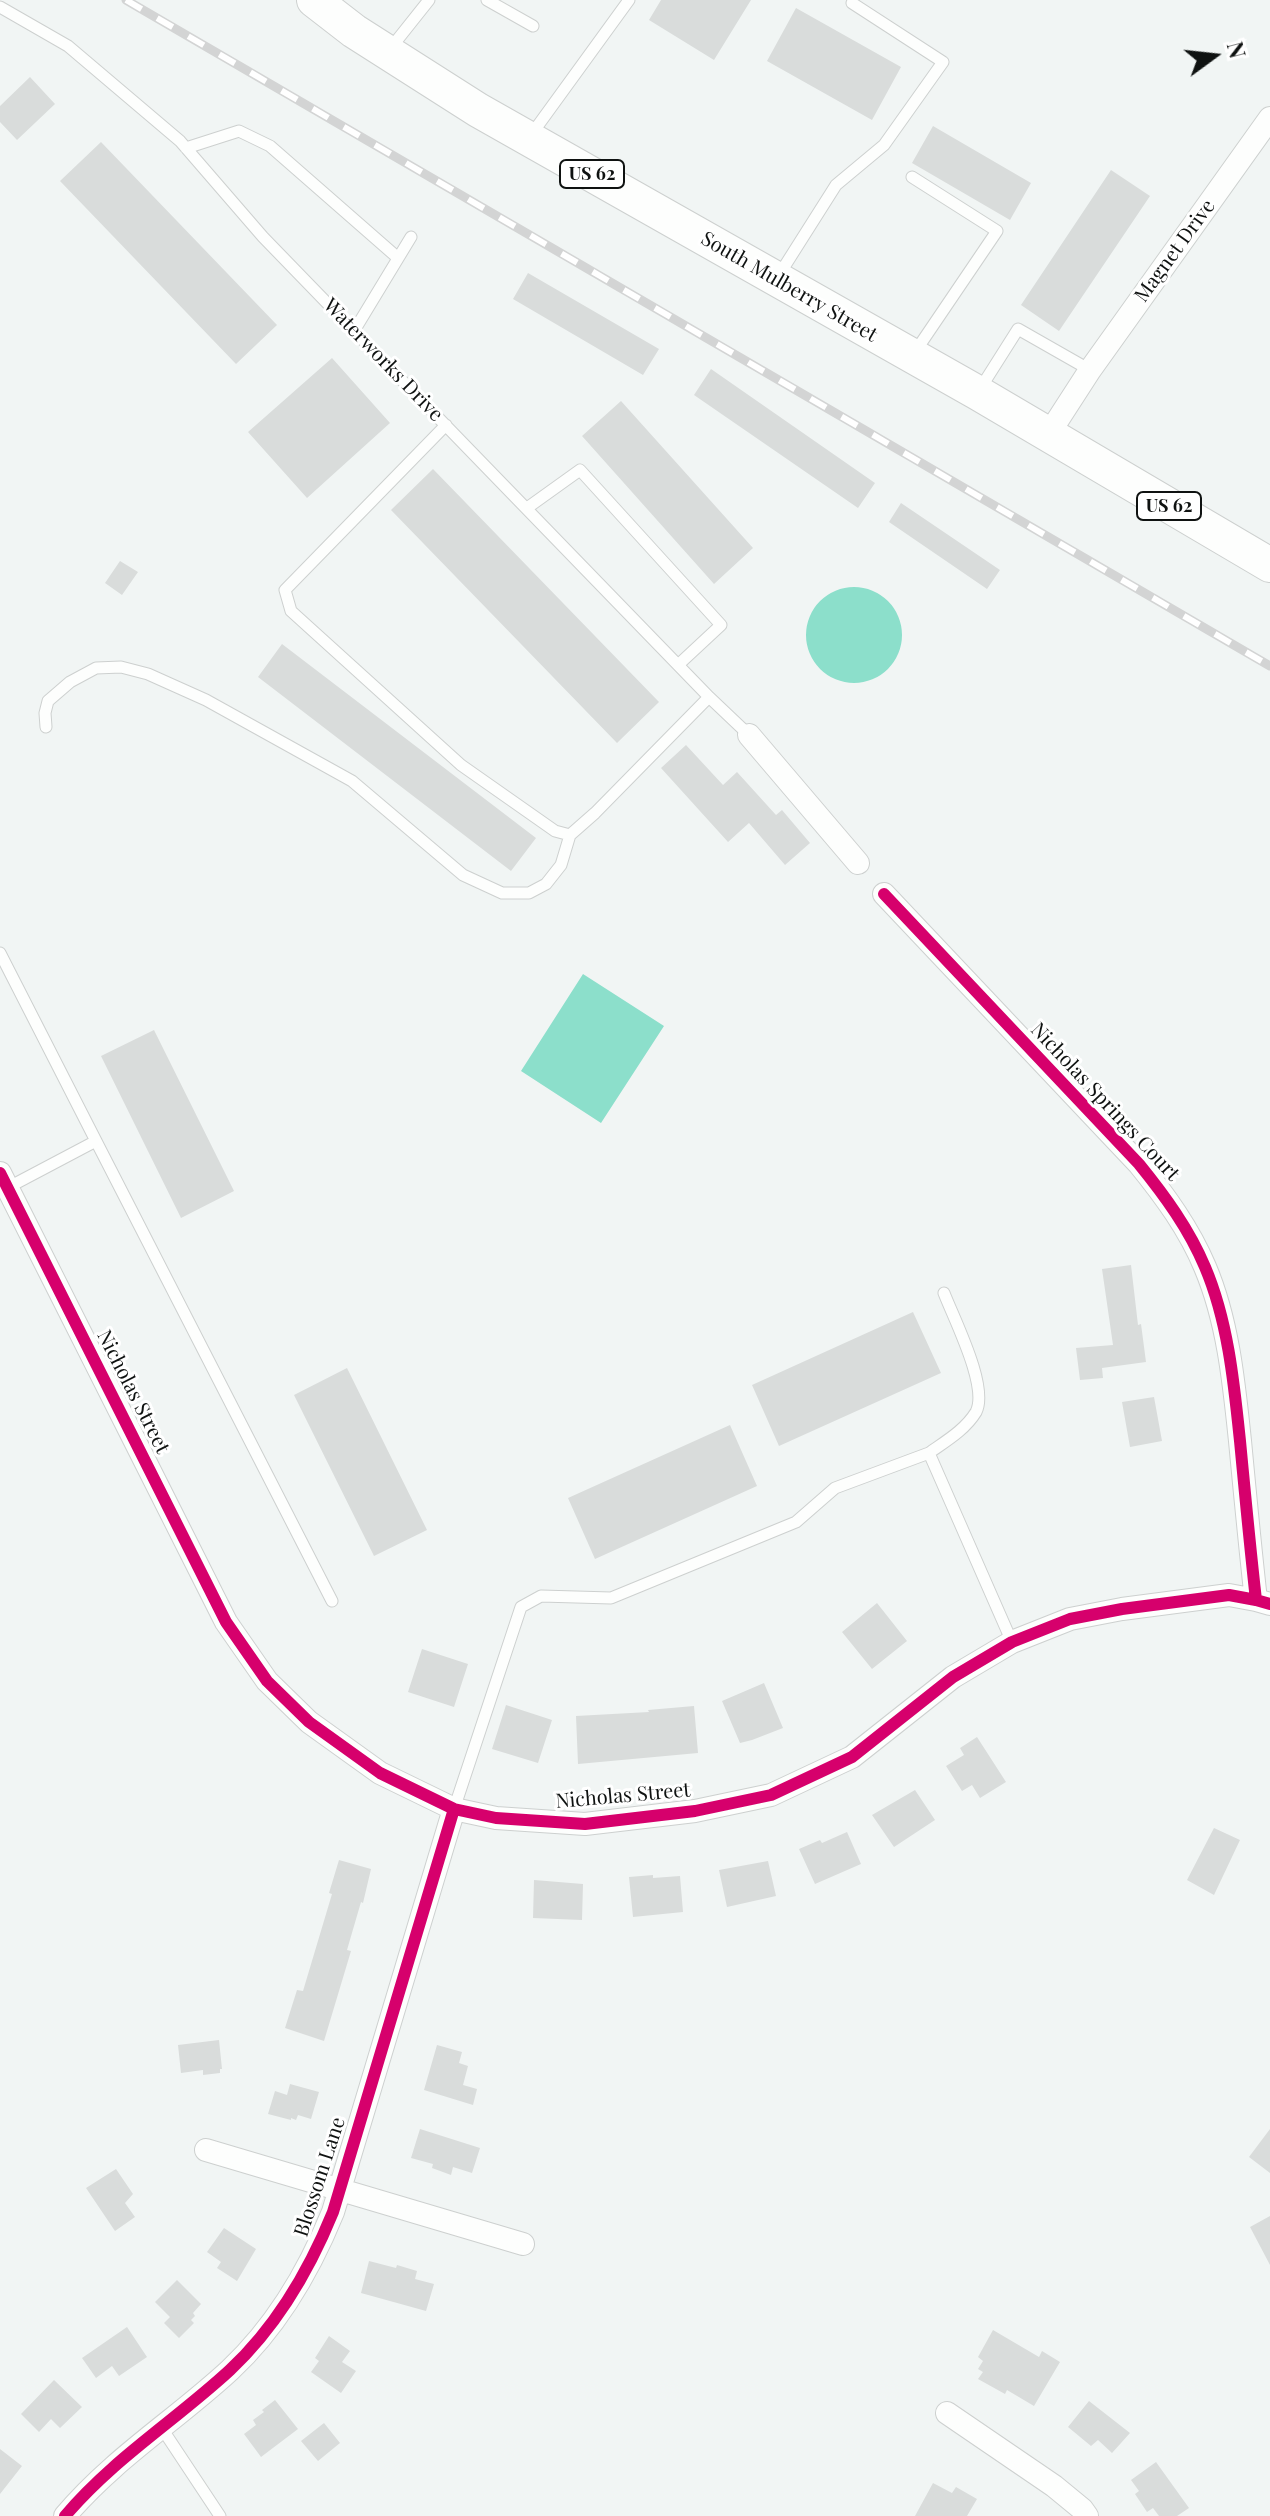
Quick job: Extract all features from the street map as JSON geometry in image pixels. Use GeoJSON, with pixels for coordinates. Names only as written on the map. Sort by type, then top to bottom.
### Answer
{"type":"FeatureCollection","features":[{"type":"Feature","properties":{"kind":"main road","name":"South Mulberry Street"},"geometry":{"type":"LineString","coordinates":[[315,0],[354,31],[478,110],[978,393],[1270,565]]}},
{"type":"Feature","properties":{"kind":"street","name":"Magnet Drive"},"geometry":{"type":"LineString","coordinates":[[1048,435],[1085,377],[1270,118]]}},
{"type":"Feature","properties":{"kind":"street"},"geometry":{"type":"LineString","coordinates":[[749,735],[858,863]]}},
{"type":"Feature","properties":{"kind":"street","name":"Nicholas Springs Court"},"geometry":{"type":"LineString","coordinates":[[884,894],[1139,1164],[1165,1196],[1187,1231],[1219,1308],[1228,1350],[1263,1602]]}},
{"type":"Feature","properties":{"kind":"street","name":"Nicholas Street"},"geometry":{"type":"LineString","coordinates":[[4,1180],[226,1622],[267,1681],[309,1722],[380,1773],[454,1809],[496,1818],[585,1824],[695,1811],[771,1795],[852,1757],[953,1677],[1012,1642],[1070,1619],[1229,1595],[1263,1602]]}},
{"type":"Feature","properties":{"kind":"street","name":"Blossom Lane"},"geometry":{"type":"LineString","coordinates":[[65,2516],[110,2469],[233,2368],[296,2290],[320,2245],[339,2190],[454,1809]]}},
{"type":"Feature","properties":{"kind":"street"},"geometry":{"type":"LineString","coordinates":[[206,2150],[523,2244]]}},
{"type":"Feature","properties":{"kind":"street"},"geometry":{"type":"LineString","coordinates":[[947,2413],[1054,2486],[1087,2516]]}},
{"type":"Feature","properties":{"kind":"lane"},"geometry":{"type":"LineString","coordinates":[[387,52],[429,0]]}},
{"type":"Feature","properties":{"kind":"lane"},"geometry":{"type":"LineString","coordinates":[[487,0],[533,26]]}},
{"type":"Feature","properties":{"kind":"lane"},"geometry":{"type":"LineString","coordinates":[[529,138],[629,0]]}},
{"type":"Feature","properties":{"kind":"lane"},"geometry":{"type":"LineString","coordinates":[[776,279],[836,185],[884,145],[943,62],[852,3]]}},
{"type":"Feature","properties":{"kind":"lane","name":"Waterworks Drive"},"geometry":{"type":"LineString","coordinates":[[0,7],[68,46],[186,148],[263,237],[749,735]]}},
{"type":"Feature","properties":{"kind":"lane"},"geometry":{"type":"LineString","coordinates":[[186,148],[239,131],[270,146],[398,258]]}},
{"type":"Feature","properties":{"kind":"lane"},"geometry":{"type":"LineString","coordinates":[[912,177],[997,231],[912,356]]}},
{"type":"Feature","properties":{"kind":"lane"},"geometry":{"type":"LineString","coordinates":[[354,331],[411,237]]}},
{"type":"Feature","properties":{"kind":"lane"},"geometry":{"type":"LineString","coordinates":[[978,393],[1018,329],[1085,377]]}},
{"type":"Feature","properties":{"kind":"lane"},"geometry":{"type":"LineString","coordinates":[[446,425],[285,590],[291,611],[461,765],[555,831],[570,835]]}},
{"type":"Feature","properties":{"kind":"lane"},"geometry":{"type":"LineString","coordinates":[[527,508],[580,470],[721,625],[678,665]]}},
{"type":"Feature","properties":{"kind":"lane"},"geometry":{"type":"LineString","coordinates":[[46,727],[48,701],[70,682],[96,668],[121,667],[148,674],[206,700],[352,781],[463,875],[502,893],[529,893],[546,884],[561,865],[570,835],[709,697]]}},
{"type":"Feature","properties":{"kind":"lane"},"geometry":{"type":"LineString","coordinates":[[0,953],[332,1601]]}},
{"type":"Feature","properties":{"kind":"lane"},"geometry":{"type":"LineString","coordinates":[[4,1180],[96,1141]]}},
{"type":"Feature","properties":{"kind":"lane"},"geometry":{"type":"LineString","coordinates":[[454,1809],[521,1607],[541,1596],[611,1598],[796,1522],[835,1488],[929,1453],[961,1431],[977,1409],[978,1379],[944,1293]]}},
{"type":"Feature","properties":{"kind":"lane"},"geometry":{"type":"LineString","coordinates":[[929,1453],[1012,1642]]}},
{"type":"Feature","properties":{"kind":"lane"},"geometry":{"type":"LineString","coordinates":[[160,2427],[220,2516]]}},
{"type":"Feature","properties":{"kind":"shaded area"},"geometry":{"type":"Polygon","coordinates":[[[854,587],[872,591],[888,601],[898,617],[902,635],[898,653],[888,669],[872,679],[854,683],[836,679],[820,669],[810,653],[806,635],[810,617],[820,601],[836,591],[854,587]]]}},
{"type":"Feature","properties":{"kind":"shaded area"},"geometry":{"type":"Polygon","coordinates":[[[583,974],[664,1026],[601,1123],[521,1071],[583,974]]]}},
{"type":"Feature","properties":{"kind":"building"},"geometry":{"type":"Polygon","coordinates":[[[661,0],[751,0],[714,60],[649,20],[661,0]]]}},
{"type":"Feature","properties":{"kind":"building"},"geometry":{"type":"Polygon","coordinates":[[[796,8],[901,67],[872,120],[767,61],[796,8]]]}},
{"type":"Feature","properties":{"kind":"building"},"geometry":{"type":"Polygon","coordinates":[[[30,77],[55,104],[17,140],[0,122],[0,106],[30,77]]]}},
{"type":"Feature","properties":{"kind":"building"},"geometry":{"type":"Polygon","coordinates":[[[933,126],[1031,183],[1010,220],[912,163],[933,126]]]}},
{"type":"Feature","properties":{"kind":"building"},"geometry":{"type":"Polygon","coordinates":[[[101,142],[277,325],[236,364],[60,181],[101,142]]]}},
{"type":"Feature","properties":{"kind":"building"},"geometry":{"type":"Polygon","coordinates":[[[1111,170],[1150,196],[1059,331],[1021,305],[1111,170]]]}},
{"type":"Feature","properties":{"kind":"building"},"geometry":{"type":"Polygon","coordinates":[[[528,273],[659,349],[643,375],[513,299],[528,273]]]}},
{"type":"Feature","properties":{"kind":"building"},"geometry":{"type":"Polygon","coordinates":[[[332,358],[390,423],[307,498],[248,432],[332,358]]]}},
{"type":"Feature","properties":{"kind":"building"},"geometry":{"type":"Polygon","coordinates":[[[711,369],[875,483],[858,508],[694,395],[711,369]]]}},
{"type":"Feature","properties":{"kind":"building"},"geometry":{"type":"Polygon","coordinates":[[[621,401],[753,548],[714,584],[582,436],[621,401]]]}},
{"type":"Feature","properties":{"kind":"building"},"geometry":{"type":"Polygon","coordinates":[[[433,469],[659,702],[617,743],[391,510],[433,469]]]}},
{"type":"Feature","properties":{"kind":"building"},"geometry":{"type":"Polygon","coordinates":[[[901,503],[1000,570],[987,589],[889,522],[901,503]]]}},
{"type":"Feature","properties":{"kind":"building"},"geometry":{"type":"Polygon","coordinates":[[[120,561],[138,572],[122,595],[105,583],[120,561]]]}},
{"type":"Feature","properties":{"kind":"building"},"geometry":{"type":"Polygon","coordinates":[[[282,644],[536,838],[511,871],[258,677],[282,644]]]}},
{"type":"Feature","properties":{"kind":"building"},"geometry":{"type":"Polygon","coordinates":[[[686,745],[723,785],[737,772],[776,815],[782,810],[810,843],[785,865],[749,823],[728,842],[661,768],[686,745]]]}},
{"type":"Feature","properties":{"kind":"building"},"geometry":{"type":"Polygon","coordinates":[[[154,1030],[234,1191],[181,1218],[101,1056],[154,1030]]]}},
{"type":"Feature","properties":{"kind":"building"},"geometry":{"type":"Polygon","coordinates":[[[1131,1265],[1146,1362],[1102,1368],[1103,1378],[1080,1380],[1076,1348],[1113,1345],[1102,1269],[1131,1265]]]}},
{"type":"Feature","properties":{"kind":"building"},"geometry":{"type":"Polygon","coordinates":[[[913,1312],[941,1373],[779,1446],[752,1385],[913,1312]]]}},
{"type":"Feature","properties":{"kind":"building"},"geometry":{"type":"Polygon","coordinates":[[[347,1368],[427,1530],[374,1556],[294,1395],[347,1368]]]}},
{"type":"Feature","properties":{"kind":"building"},"geometry":{"type":"Polygon","coordinates":[[[1154,1397],[1162,1441],[1130,1447],[1122,1402],[1154,1397]]]}},
{"type":"Feature","properties":{"kind":"building"},"geometry":{"type":"Polygon","coordinates":[[[730,1425],[757,1486],[595,1559],[568,1498],[730,1425]]]}},
{"type":"Feature","properties":{"kind":"building"},"geometry":{"type":"Polygon","coordinates":[[[877,1603],[907,1641],[872,1669],[842,1632],[877,1603]]]}},
{"type":"Feature","properties":{"kind":"building"},"geometry":{"type":"Polygon","coordinates":[[[422,1649],[468,1664],[454,1707],[408,1692],[422,1649]]]}},
{"type":"Feature","properties":{"kind":"building"},"geometry":{"type":"Polygon","coordinates":[[[764,1683],[783,1728],[740,1743],[722,1701],[764,1683]]]}},
{"type":"Feature","properties":{"kind":"building"},"geometry":{"type":"Polygon","coordinates":[[[506,1705],[552,1720],[538,1763],[492,1749],[506,1705]]]}},
{"type":"Feature","properties":{"kind":"building"},"geometry":{"type":"Polygon","coordinates":[[[694,1706],[698,1753],[578,1764],[576,1716],[694,1706]]]}},
{"type":"Feature","properties":{"kind":"building"},"geometry":{"type":"Polygon","coordinates":[[[977,1737],[1006,1782],[980,1798],[972,1785],[962,1791],[946,1766],[964,1755],[960,1748],[977,1737]]]}},
{"type":"Feature","properties":{"kind":"building"},"geometry":{"type":"Polygon","coordinates":[[[915,1790],[935,1820],[894,1847],[872,1815],[915,1790]]]}},
{"type":"Feature","properties":{"kind":"building"},"geometry":{"type":"Polygon","coordinates":[[[1214,1828],[1240,1840],[1214,1895],[1187,1880],[1214,1828]]]}},
{"type":"Feature","properties":{"kind":"building"},"geometry":{"type":"Polygon","coordinates":[[[847,1832],[861,1864],[815,1884],[799,1849],[847,1832]]]}},
{"type":"Feature","properties":{"kind":"building"},"geometry":{"type":"Polygon","coordinates":[[[339,1860],[371,1869],[324,2041],[285,2028],[297,1990],[303,1991],[339,1860]]]}},
{"type":"Feature","properties":{"kind":"building"},"geometry":{"type":"Polygon","coordinates":[[[768,1861],[776,1896],[727,1907],[719,1870],[768,1861]]]}},
{"type":"Feature","properties":{"kind":"building"},"geometry":{"type":"Polygon","coordinates":[[[653,1875],[653,1878],[680,1876],[683,1912],[633,1917],[629,1877],[653,1875]]]}},
{"type":"Feature","properties":{"kind":"building"},"geometry":{"type":"Polygon","coordinates":[[[534,1880],[583,1884],[582,1920],[533,1918],[534,1880]]]}},
{"type":"Feature","properties":{"kind":"building"},"geometry":{"type":"Polygon","coordinates":[[[219,2040],[220,2073],[203,2075],[203,2070],[181,2073],[178,2045],[219,2040]]]}},
{"type":"Feature","properties":{"kind":"building"},"geometry":{"type":"Polygon","coordinates":[[[437,2045],[462,2052],[459,2063],[468,2066],[463,2085],[477,2089],[473,2105],[424,2090],[437,2045]]]}},
{"type":"Feature","properties":{"kind":"building"},"geometry":{"type":"Polygon","coordinates":[[[290,2084],[319,2092],[311,2119],[298,2115],[296,2120],[291,2120],[268,2114],[275,2091],[287,2095],[290,2084]]]}},
{"type":"Feature","properties":{"kind":"building"},"geometry":{"type":"Polygon","coordinates":[[[420,2129],[480,2148],[472,2173],[453,2167],[451,2175],[432,2168],[433,2164],[411,2158],[420,2129]]]}},
{"type":"Feature","properties":{"kind":"building"},"geometry":{"type":"Polygon","coordinates":[[[1270,2129],[1270,2173],[1249,2157],[1270,2129]]]}},
{"type":"Feature","properties":{"kind":"building"},"geometry":{"type":"Polygon","coordinates":[[[116,2169],[133,2194],[125,2203],[135,2217],[115,2231],[86,2188],[116,2169]]]}},
{"type":"Feature","properties":{"kind":"building"},"geometry":{"type":"Polygon","coordinates":[[[1270,2216],[1270,2265],[1250,2227],[1270,2216]]]}},
{"type":"Feature","properties":{"kind":"building"},"geometry":{"type":"Polygon","coordinates":[[[224,2228],[256,2249],[237,2281],[217,2268],[221,2262],[207,2252],[224,2228]]]}},
{"type":"Feature","properties":{"kind":"building"},"geometry":{"type":"Polygon","coordinates":[[[369,2261],[417,2271],[415,2279],[434,2284],[426,2311],[361,2293],[369,2261]]]}},
{"type":"Feature","properties":{"kind":"building"},"geometry":{"type":"Polygon","coordinates":[[[177,2280],[201,2304],[193,2313],[195,2316],[191,2320],[194,2323],[179,2338],[164,2323],[170,2317],[155,2302],[177,2280]]]}},
{"type":"Feature","properties":{"kind":"building"},"geometry":{"type":"Polygon","coordinates":[[[127,2327],[147,2357],[119,2376],[112,2366],[96,2378],[82,2358],[127,2327]]]}},
{"type":"Feature","properties":{"kind":"building"},"geometry":{"type":"Polygon","coordinates":[[[993,2330],[1039,2357],[1042,2351],[1060,2362],[1034,2406],[1007,2390],[1005,2394],[978,2379],[983,2372],[978,2369],[983,2361],[978,2357],[993,2330]]]}},
{"type":"Feature","properties":{"kind":"building"},"geometry":{"type":"Polygon","coordinates":[[[329,2336],[350,2351],[342,2362],[356,2371],[341,2393],[311,2372],[319,2361],[315,2358],[329,2336]]]}},
{"type":"Feature","properties":{"kind":"building"},"geometry":{"type":"Polygon","coordinates":[[[54,2380],[82,2407],[60,2428],[51,2419],[39,2432],[21,2414],[54,2380]]]}},
{"type":"Feature","properties":{"kind":"building"},"geometry":{"type":"Polygon","coordinates":[[[275,2400],[298,2429],[261,2457],[244,2434],[256,2425],[253,2420],[264,2412],[262,2410],[275,2400]]]}},
{"type":"Feature","properties":{"kind":"building"},"geometry":{"type":"Polygon","coordinates":[[[1089,2401],[1130,2433],[1112,2453],[1098,2440],[1091,2446],[1068,2427],[1089,2401]]]}},
{"type":"Feature","properties":{"kind":"building"},"geometry":{"type":"Polygon","coordinates":[[[324,2423],[340,2443],[318,2461],[301,2441],[324,2423]]]}},
{"type":"Feature","properties":{"kind":"building"},"geometry":{"type":"Polygon","coordinates":[[[0,2449],[22,2466],[0,2494],[0,2449]]]}},
{"type":"Feature","properties":{"kind":"building"},"geometry":{"type":"Polygon","coordinates":[[[1156,2462],[1189,2508],[1177,2516],[1159,2516],[1153,2508],[1147,2512],[1135,2494],[1139,2491],[1131,2480],[1156,2462]]]}},
{"type":"Feature","properties":{"kind":"building"},"geometry":{"type":"Polygon","coordinates":[[[933,2483],[952,2493],[956,2487],[977,2499],[967,2516],[915,2516],[933,2483]]]}},
{"type":"Feature","properties":{"kind":"railway"},"geometry":{"type":"LineString","coordinates":[[126,0],[1270,666]]}},
{"type":"Feature","properties":{"kind":"cycle path"},"geometry":{"type":"LineString","coordinates":[[884,894],[1139,1164],[1192,1239],[1213,1288],[1225,1330],[1256,1600],[1270,1604]]}},
{"type":"Feature","properties":{"kind":"cycle path"},"geometry":{"type":"LineString","coordinates":[[0,1173],[226,1622],[267,1681],[309,1722],[380,1773],[454,1809],[496,1818],[585,1824],[695,1811],[771,1795],[852,1757],[953,1677],[1012,1642],[1070,1619],[1122,1609],[1229,1595],[1256,1600]]}},
{"type":"Feature","properties":{"kind":"cycle path"},"geometry":{"type":"LineString","coordinates":[[65,2516],[103,2476],[247,2353],[277,2316],[302,2276],[333,2212],[454,1809]]}}]}
